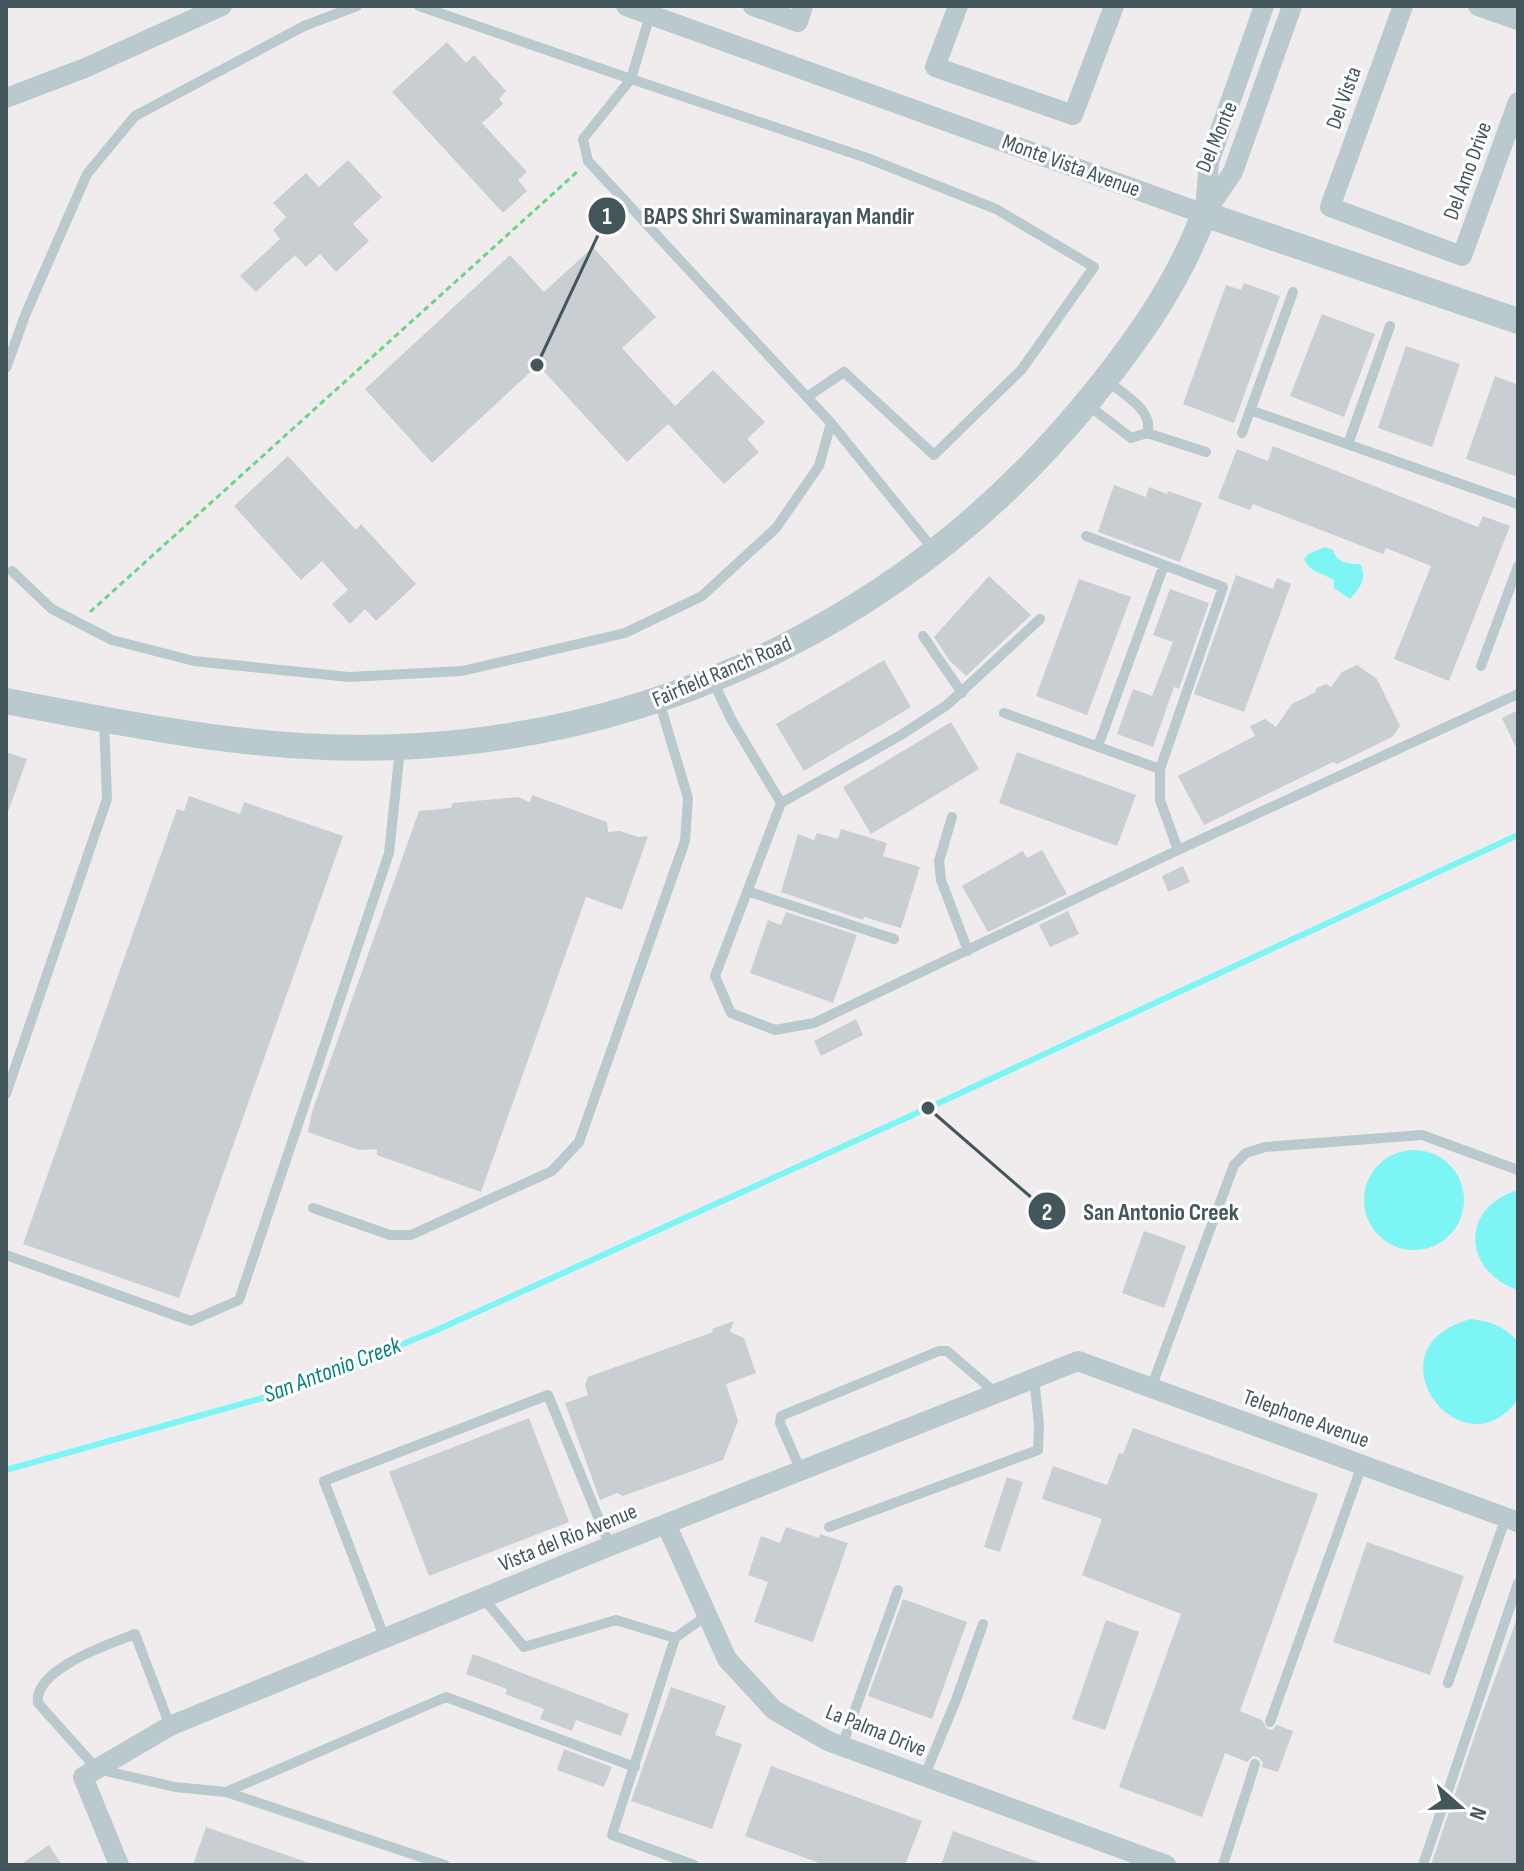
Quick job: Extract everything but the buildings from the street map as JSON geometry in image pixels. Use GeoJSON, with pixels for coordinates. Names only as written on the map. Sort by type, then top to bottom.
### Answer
{"type":"FeatureCollection","features":[{"type":"Feature","properties":{"kind":"street"},"geometry":{"type":"LineString","coordinates":[[6,98],[85,68],[222,6]]}},
{"type":"Feature","properties":{"kind":"street","name":"Monte Vista Avenue"},"geometry":{"type":"LineString","coordinates":[[626,6],[1204,214],[1518,321]]}},
{"type":"Feature","properties":{"kind":"street"},"geometry":{"type":"LineString","coordinates":[[753,6],[801,14]]}},
{"type":"Feature","properties":{"kind":"street"},"geometry":{"type":"LineString","coordinates":[[958,6],[935,67],[1073,115],[1114,6]]}},
{"type":"Feature","properties":{"kind":"street","name":"Del Monte"},"geometry":{"type":"LineString","coordinates":[[1204,214],[1209,162],[1264,6]]}},
{"type":"Feature","properties":{"kind":"street","name":"Del Monte"},"geometry":{"type":"LineString","coordinates":[[1204,214],[1233,172],[1292,6]]}},
{"type":"Feature","properties":{"kind":"street","name":"Del Vista"},"geometry":{"type":"LineString","coordinates":[[1403,6],[1330,207],[1462,256]]}},
{"type":"Feature","properties":{"kind":"street"},"geometry":{"type":"LineString","coordinates":[[1478,6],[1518,20]]}},
{"type":"Feature","properties":{"kind":"street","name":"Del Amo Drive"},"geometry":{"type":"LineString","coordinates":[[1462,256],[1518,102]]}},
{"type":"Feature","properties":{"kind":"street","name":"Fairfield Ranch Road"},"geometry":{"type":"LineString","coordinates":[[6,701],[256,744],[400,747],[515,736],[593,720],[713,681],[860,605],[936,553],[1014,485],[1055,442],[1131,346],[1180,269],[1204,214]]}},
{"type":"Feature","properties":{"kind":"street","name":"Telephone Avenue"},"geometry":{"type":"LineString","coordinates":[[1078,1361],[1515,1519]]}},
{"type":"Feature","properties":{"kind":"street","name":"Vista del Rio Avenue"},"geometry":{"type":"LineString","coordinates":[[90,1773],[170,1726],[610,1546],[1078,1361]]}},
{"type":"Feature","properties":{"kind":"street","name":"La Palma Drive"},"geometry":{"type":"LineString","coordinates":[[666,1524],[727,1659],[774,1710],[828,1741],[1166,1865]]}},
{"type":"Feature","properties":{"kind":"street"},"geometry":{"type":"LineString","coordinates":[[90,1773],[116,1863]]}},
{"type":"Feature","properties":{"kind":"lane"},"geometry":{"type":"LineString","coordinates":[[6,368],[26,313],[87,174],[135,116],[304,26],[357,6]]}},
{"type":"Feature","properties":{"kind":"lane"},"geometry":{"type":"LineString","coordinates":[[419,6],[867,158],[996,209],[1094,267],[1022,369],[934,455],[844,372],[807,397]]}},
{"type":"Feature","properties":{"kind":"lane"},"geometry":{"type":"LineString","coordinates":[[650,15],[631,79],[583,139],[588,161],[831,423],[936,553]]}},
{"type":"Feature","properties":{"kind":"lane"},"geometry":{"type":"LineString","coordinates":[[1242,433],[1293,292]]}},
{"type":"Feature","properties":{"kind":"lane"},"geometry":{"type":"LineString","coordinates":[[1348,444],[1390,326]]}},
{"type":"Feature","properties":{"kind":"lane"},"geometry":{"type":"LineString","coordinates":[[1106,380],[1146,414],[1149,425],[1147,433]]}},
{"type":"Feature","properties":{"kind":"lane"},"geometry":{"type":"LineString","coordinates":[[1087,403],[1131,438],[1147,433],[1206,452]]}},
{"type":"Feature","properties":{"kind":"lane"},"geometry":{"type":"LineString","coordinates":[[1250,410],[1518,504]]}},
{"type":"Feature","properties":{"kind":"lane"},"geometry":{"type":"LineString","coordinates":[[8,568],[52,609],[112,640],[194,661],[349,677],[462,671],[625,633],[702,596],[776,528],[819,466],[831,423]]}},
{"type":"Feature","properties":{"kind":"lane"},"geometry":{"type":"LineString","coordinates":[[1086,536],[1223,587],[1160,769],[1160,800],[1178,850]]}},
{"type":"Feature","properties":{"kind":"lane"},"geometry":{"type":"LineString","coordinates":[[1098,746],[1164,565]]}},
{"type":"Feature","properties":{"kind":"lane"},"geometry":{"type":"LineString","coordinates":[[1481,666],[1518,566]]}},
{"type":"Feature","properties":{"kind":"lane"},"geometry":{"type":"LineString","coordinates":[[1040,619],[962,693],[901,735],[781,803],[715,976],[731,1013],[775,1030],[814,1023],[1178,850],[1518,694]]}},
{"type":"Feature","properties":{"kind":"lane"},"geometry":{"type":"LineString","coordinates":[[923,636],[962,693]]}},
{"type":"Feature","properties":{"kind":"lane"},"geometry":{"type":"LineString","coordinates":[[713,681],[731,719],[781,803]]}},
{"type":"Feature","properties":{"kind":"lane"},"geometry":{"type":"LineString","coordinates":[[313,1208],[390,1235],[411,1235],[552,1171],[579,1142],[685,841],[688,798],[659,701]]}},
{"type":"Feature","properties":{"kind":"lane"},"geometry":{"type":"LineString","coordinates":[[1004,713],[1160,769]]}},
{"type":"Feature","properties":{"kind":"lane"},"geometry":{"type":"LineString","coordinates":[[6,1094],[107,799],[104,720]]}},
{"type":"Feature","properties":{"kind":"lane"},"geometry":{"type":"LineString","coordinates":[[6,1255],[191,1321],[239,1300],[389,853],[400,747]]}},
{"type":"Feature","properties":{"kind":"lane"},"geometry":{"type":"LineString","coordinates":[[952,817],[939,861],[948,901],[968,951]]}},
{"type":"Feature","properties":{"kind":"lane"},"geometry":{"type":"LineString","coordinates":[[747,891],[894,939]]}},
{"type":"Feature","properties":{"kind":"lane"},"geometry":{"type":"LineString","coordinates":[[1151,1388],[1234,1165],[1246,1153],[1265,1147],[1305,1142],[1422,1135],[1518,1170]]}},
{"type":"Feature","properties":{"kind":"lane"},"geometry":{"type":"LineString","coordinates":[[801,1471],[780,1423],[781,1416],[939,1351],[947,1351],[996,1393]]}},
{"type":"Feature","properties":{"kind":"lane"},"geometry":{"type":"LineString","coordinates":[[829,1527],[1038,1450],[1034,1378]]}},
{"type":"Feature","properties":{"kind":"lane"},"geometry":{"type":"LineString","coordinates":[[385,1639],[324,1481],[548,1395],[610,1546]]}},
{"type":"Feature","properties":{"kind":"lane"},"geometry":{"type":"LineString","coordinates":[[1270,1722],[1362,1465]]}},
{"type":"Feature","properties":{"kind":"lane"},"geometry":{"type":"LineString","coordinates":[[1448,1683],[1515,1519]]}},
{"type":"Feature","properties":{"kind":"lane"},"geometry":{"type":"LineString","coordinates":[[1423,1865],[1518,1583]]}},
{"type":"Feature","properties":{"kind":"lane"},"geometry":{"type":"LineString","coordinates":[[842,1746],[898,1590]]}},
{"type":"Feature","properties":{"kind":"lane"},"geometry":{"type":"LineString","coordinates":[[483,1598],[524,1647],[616,1620],[675,1638]]}},
{"type":"Feature","properties":{"kind":"lane"},"geometry":{"type":"LineString","coordinates":[[694,1865],[612,1835],[675,1638],[706,1616]]}},
{"type":"Feature","properties":{"kind":"lane"},"geometry":{"type":"LineString","coordinates":[[924,1777],[983,1624]]}},
{"type":"Feature","properties":{"kind":"lane"},"geometry":{"type":"LineString","coordinates":[[170,1726],[135,1634],[74,1657],[43,1684],[37,1696],[38,1703],[90,1773],[226,1792],[445,1865]]}},
{"type":"Feature","properties":{"kind":"lane"},"geometry":{"type":"LineString","coordinates":[[226,1792],[446,1697],[635,1767]]}},
{"type":"Feature","properties":{"kind":"lane"},"geometry":{"type":"LineString","coordinates":[[1223,1865],[1255,1764]]}},
{"type":"Feature","properties":{"kind":"path"},"geometry":{"type":"LineString","coordinates":[[79,623],[588,161]]}},
{"type":"Feature","properties":{"kind":"water"},"geometry":{"type":"Polygon","coordinates":[[[1325,547],[1333,550],[1337,558],[1344,562],[1360,564],[1362,582],[1350,599],[1334,588],[1334,580],[1313,570],[1304,559],[1325,547]]]}},
{"type":"Feature","properties":{"kind":"water"},"geometry":{"type":"Polygon","coordinates":[[[1414,1150],[1433,1154],[1449,1165],[1460,1181],[1464,1200],[1460,1219],[1449,1235],[1433,1246],[1414,1250],[1395,1246],[1379,1235],[1368,1219],[1364,1200],[1368,1181],[1379,1165],[1395,1154],[1414,1150]]]}},
{"type":"Feature","properties":{"kind":"water"},"geometry":{"type":"Polygon","coordinates":[[[1518,1190],[1518,1290],[1486,1269],[1475,1239],[1478,1224],[1486,1210],[1499,1198],[1518,1190]]]}},
{"type":"Feature","properties":{"kind":"water"},"geometry":{"type":"Polygon","coordinates":[[[1471,1319],[1495,1325],[1516,1339],[1518,1399],[1496,1419],[1472,1424],[1450,1416],[1433,1399],[1424,1377],[1425,1354],[1440,1334],[1471,1319]]]}},
{"type":"Feature","properties":{"kind":"waterway","name":"San Antonio Creek"},"geometry":{"type":"LineString","coordinates":[[6,1470],[291,1390],[437,1330],[928,1108],[1518,835]]}},
{"type":"Feature","properties":{"kind":"place","name":"BAPS Shri Swaminarayan Mandir"},"geometry":{"type":"Point","coordinates":[537,365]}},
{"type":"Feature","properties":{"kind":"place","name":"San Antonio Creek"},"geometry":{"type":"Point","coordinates":[928,1108]}}]}
